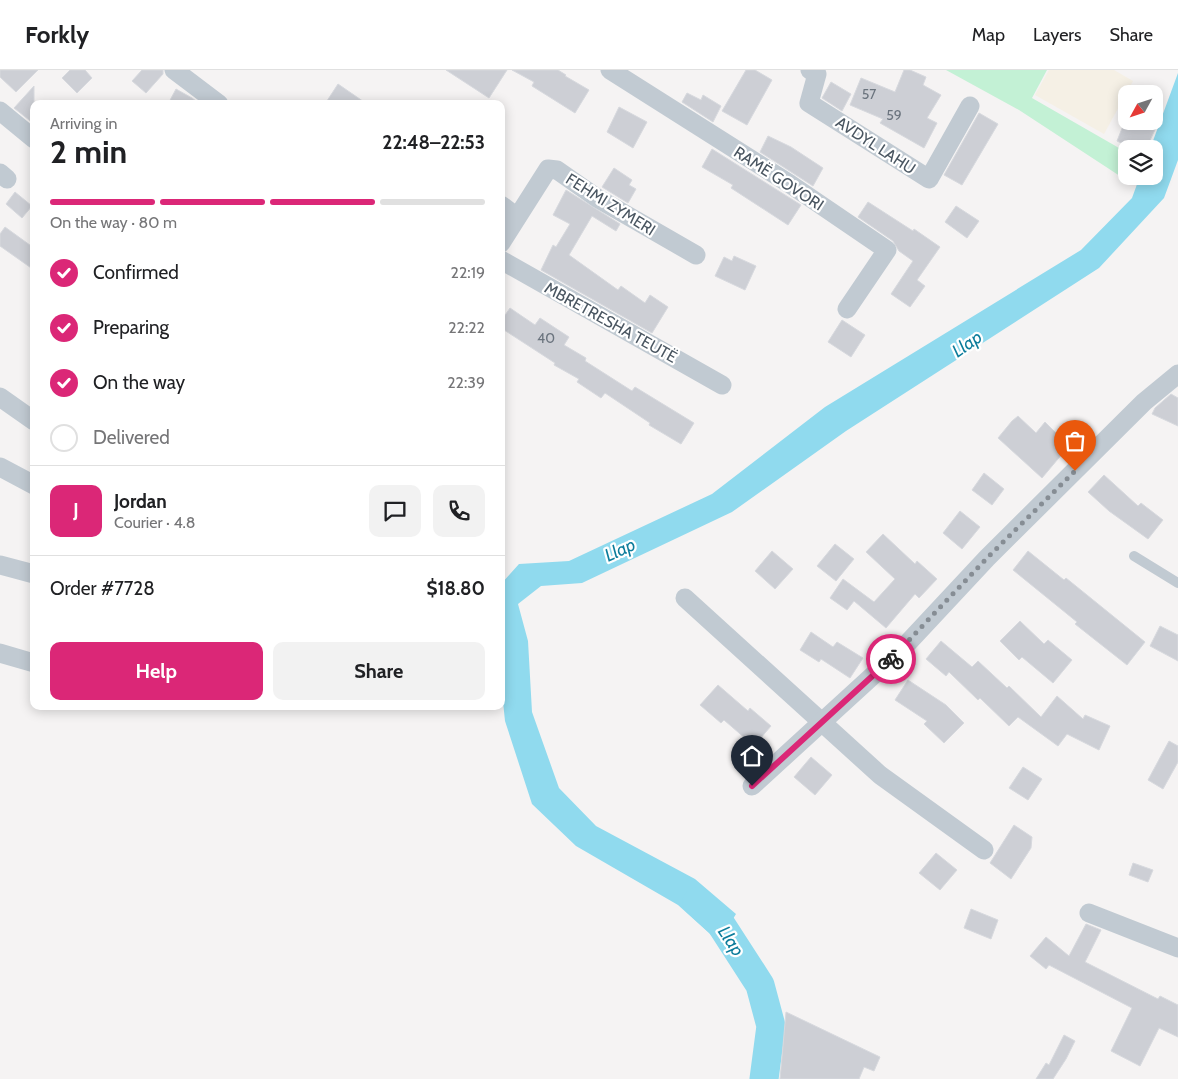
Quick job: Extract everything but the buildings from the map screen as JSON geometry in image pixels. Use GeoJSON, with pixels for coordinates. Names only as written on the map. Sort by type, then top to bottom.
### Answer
{"type":"FeatureCollection","features":[{"type":"Feature","properties":{"kind":"street"},"geometry":{"type":"LineString","coordinates":[[174,70],[214,100]]}},
{"type":"Feature","properties":{"kind":"street","name":"RAMË GOVORI"},"geometry":{"type":"LineString","coordinates":[[610,70],[790,184],[886,250],[848,309]]}},
{"type":"Feature","properties":{"kind":"street","name":"AVDYL LAHU"},"geometry":{"type":"LineString","coordinates":[[810,70],[817,74],[809,102],[929,179],[970,106]]}},
{"type":"Feature","properties":{"kind":"street"},"geometry":{"type":"LineString","coordinates":[[0,111],[30,137]]}},
{"type":"Feature","properties":{"kind":"street","name":"FEHMI ZYMERI"},"geometry":{"type":"LineString","coordinates":[[505,236],[548,169],[557,170],[597,198],[696,255]]}},
{"type":"Feature","properties":{"kind":"street"},"geometry":{"type":"LineString","coordinates":[[505,208],[517,217]]}},
{"type":"Feature","properties":{"kind":"street","name":"MBRETRESHA TEUTË"},"geometry":{"type":"LineString","coordinates":[[505,262],[722,385]]}},
{"type":"Feature","properties":{"kind":"street"},"geometry":{"type":"LineString","coordinates":[[752,786],[903,648],[987,558],[1144,402],[1178,374]]}},
{"type":"Feature","properties":{"kind":"street"},"geometry":{"type":"LineString","coordinates":[[0,397],[30,418]]}},
{"type":"Feature","properties":{"kind":"street"},"geometry":{"type":"LineString","coordinates":[[0,466],[30,482]]}},
{"type":"Feature","properties":{"kind":"street"},"geometry":{"type":"LineString","coordinates":[[0,566],[30,573]]}},
{"type":"Feature","properties":{"kind":"street"},"geometry":{"type":"LineString","coordinates":[[685,598],[880,775],[984,850]]}},
{"type":"Feature","properties":{"kind":"street"},"geometry":{"type":"LineString","coordinates":[[0,653],[30,662]]}},
{"type":"Feature","properties":{"kind":"street"},"geometry":{"type":"LineString","coordinates":[[1090,912],[1178,948]]}},
{"type":"Feature","properties":{"kind":"lane"},"geometry":{"type":"LineString","coordinates":[[1134,556],[1178,583]]}},
{"type":"Feature","properties":{"kind":"green space"},"geometry":{"type":"Polygon","coordinates":[[[946,70],[1047,70],[1032,98],[1118,147],[1118,175],[1019,110],[946,70]]]}},
{"type":"Feature","properties":{"kind":"sand"},"geometry":{"type":"Polygon","coordinates":[[[1049,70],[1114,70],[1133,81],[1131,85],[1118,85],[1118,108],[1104,134],[1035,95],[1049,70]]]}},
{"type":"Feature","properties":{"kind":"water"},"geometry":{"type":"Polygon","coordinates":[[[1178,73],[1178,160],[1164,198],[1099,268],[846,431],[732,512],[582,583],[541,586],[518,604],[528,641],[532,712],[559,788],[596,826],[695,879],[736,914],[719,942],[678,905],[576,846],[532,804],[505,721],[505,580],[519,564],[569,561],[712,494],[825,407],[1081,250],[1132,198],[1137,185],[1163,185],[1163,140],[1153,140],[1157,130],[1163,130],[1163,114],[1178,73]]]}},
{"type":"Feature","properties":{"kind":"waterway","name":"Llap"},"geometry":{"type":"LineString","coordinates":[[697,902],[720,923],[760,985],[771,1026],[764,1079]]}},
{"type":"Feature","properties":{"kind":"way so far"},"geometry":{"type":"LineString","coordinates":[[891,659],[987,558],[1075,471]]}},
{"type":"Feature","properties":{"kind":"route"},"geometry":{"type":"LineString","coordinates":[[752,786],[891,659]]}}]}
